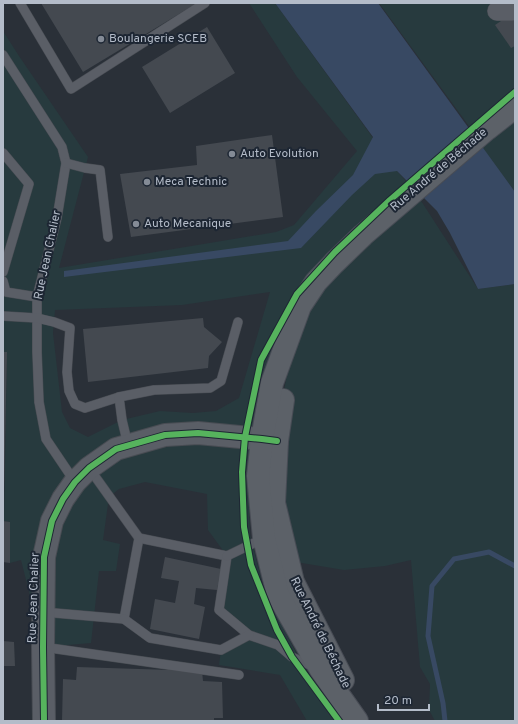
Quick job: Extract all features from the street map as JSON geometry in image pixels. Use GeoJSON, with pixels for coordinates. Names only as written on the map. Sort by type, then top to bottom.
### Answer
{"type":"FeatureCollection","features":[{"type":"Feature","properties":{"kind":"main road","name":"Rue André de Béchade"},"geometry":{"type":"LineString","coordinates":[[364,721],[293,582],[274,503],[269,440],[272,383],[300,306],[316,282],[363,235],[487,129],[515,107]]}},
{"type":"Feature","properties":{"kind":"main road","name":"Rue André de Béchade"},"geometry":{"type":"LineString","coordinates":[[269,440],[258,476],[264,538],[278,595],[321,670],[357,721]]}},
{"type":"Feature","properties":{"kind":"street"},"geometry":{"type":"LineString","coordinates":[[82,475],[116,449],[165,434],[198,433],[269,440]]}},
{"type":"Feature","properties":{"kind":"street","name":"Rue Jean Chalier"},"geometry":{"type":"LineString","coordinates":[[44,721],[44,557],[52,521],[63,499],[82,475]]}},
{"type":"Feature","properties":{"kind":"lane"},"geometry":{"type":"LineString","coordinates":[[20,3],[71,90],[205,3]]}},
{"type":"Feature","properties":{"kind":"lane","name":"Rue Jean Chalier"},"geometry":{"type":"LineString","coordinates":[[3,55],[62,147],[66,163],[57,218],[37,297],[39,402],[46,439],[82,475]]}},
{"type":"Feature","properties":{"kind":"lane"},"geometry":{"type":"LineString","coordinates":[[3,154],[29,184],[3,272]]}},
{"type":"Feature","properties":{"kind":"lane"},"geometry":{"type":"LineString","coordinates":[[66,163],[100,170],[108,237]]}},
{"type":"Feature","properties":{"kind":"lane"},"geometry":{"type":"LineString","coordinates":[[3,281],[6,292],[37,297]]}},
{"type":"Feature","properties":{"kind":"lane"},"geometry":{"type":"LineString","coordinates":[[3,316],[37,318],[70,328],[67,372],[69,391],[75,404],[85,408],[119,397],[154,390],[210,388],[221,381],[238,322]]}},
{"type":"Feature","properties":{"kind":"lane"},"geometry":{"type":"LineString","coordinates":[[119,397],[122,420],[128,445]]}},
{"type":"Feature","properties":{"kind":"lane"},"geometry":{"type":"LineString","coordinates":[[82,475],[139,538],[227,556],[264,538]]}},
{"type":"Feature","properties":{"kind":"lane"},"geometry":{"type":"LineString","coordinates":[[124,618],[139,538]]}},
{"type":"Feature","properties":{"kind":"lane"},"geometry":{"type":"LineString","coordinates":[[227,556],[219,610],[249,635],[278,645],[292,657],[321,670]]}},
{"type":"Feature","properties":{"kind":"lane"},"geometry":{"type":"LineString","coordinates":[[43,612],[124,618],[150,638],[221,650],[249,635]]}},
{"type":"Feature","properties":{"kind":"lane"},"geometry":{"type":"LineString","coordinates":[[43,647],[239,675]]}},
{"type":"Feature","properties":{"kind":"green space"},"geometry":{"type":"Polygon","coordinates":[[[249,3],[275,3],[397,171],[414,190],[478,289],[515,284],[515,721],[435,721],[429,710],[430,684],[420,667],[411,560],[385,566],[344,570],[296,562],[280,530],[284,391],[299,309],[248,474],[250,535],[264,589],[304,669],[336,721],[307,721],[280,675],[219,665],[221,650],[248,635],[219,610],[227,556],[208,530],[207,494],[145,482],[119,489],[109,497],[103,540],[120,544],[116,571],[99,571],[91,643],[43,647],[21,560],[10,563],[10,522],[4,521],[7,353],[3,352],[3,31],[88,157],[59,268],[276,232],[294,225],[357,151],[297,77],[249,3]],[[270,292],[182,305],[55,310],[53,333],[62,412],[70,428],[88,437],[122,420],[160,411],[193,413],[216,411],[239,398],[270,292]]]}},
{"type":"Feature","properties":{"kind":"green space"},"geometry":{"type":"Polygon","coordinates":[[[379,3],[515,3],[515,192],[476,139],[477,137],[379,3]]]}},
{"type":"Feature","properties":{"kind":"water"},"geometry":{"type":"Polygon","coordinates":[[[275,3],[378,3],[515,192],[515,284],[478,289],[450,233],[437,211],[397,171],[375,174],[352,195],[301,248],[64,277],[64,271],[288,241],[353,175],[373,137],[275,3]]]}},
{"type":"Feature","properties":{"kind":"building","name":"Boulangerie SCEB"},"geometry":{"type":"Polygon","coordinates":[[[41,3],[193,3],[194,5],[83,72],[41,3]]]}},
{"type":"Feature","properties":{"kind":"building"},"geometry":{"type":"Polygon","coordinates":[[[510,15],[515,21],[515,46],[511,48],[495,25],[510,15]]]}},
{"type":"Feature","properties":{"kind":"building"},"geometry":{"type":"Polygon","coordinates":[[[207,27],[235,73],[170,113],[142,67],[207,27]]]}},
{"type":"Feature","properties":{"kind":"building"},"geometry":{"type":"Polygon","coordinates":[[[272,135],[283,217],[131,237],[120,174],[197,165],[196,146],[272,135]]]}},
{"type":"Feature","properties":{"kind":"building"},"geometry":{"type":"Polygon","coordinates":[[[203,318],[204,327],[222,342],[209,356],[208,368],[88,382],[83,329],[203,318]]]}},
{"type":"Feature","properties":{"kind":"building"},"geometry":{"type":"Polygon","coordinates":[[[3,352],[7,352],[4,490],[3,490],[3,352]]]}},
{"type":"Feature","properties":{"kind":"building"},"geometry":{"type":"Polygon","coordinates":[[[3,521],[10,522],[10,563],[3,562],[3,521]]]}},
{"type":"Feature","properties":{"kind":"building"},"geometry":{"type":"Polygon","coordinates":[[[165,557],[221,569],[217,590],[196,588],[194,604],[205,607],[199,639],[150,629],[155,599],[175,603],[179,581],[161,578],[165,557]]]}},
{"type":"Feature","properties":{"kind":"building"},"geometry":{"type":"Polygon","coordinates":[[[3,641],[14,642],[15,666],[3,666],[3,641]]]}},
{"type":"Feature","properties":{"kind":"building"},"geometry":{"type":"Polygon","coordinates":[[[77,667],[202,671],[203,681],[222,682],[223,718],[214,718],[214,721],[62,721],[63,679],[76,680],[77,667]]]}},
{"type":"Feature","properties":{"kind":"waterway"},"geometry":{"type":"LineString","coordinates":[[445,721],[443,703],[428,636],[432,586],[454,559],[489,552],[515,566]]}},
{"type":"Feature","properties":{"kind":"cycle path"},"geometry":{"type":"LineString","coordinates":[[339,721],[292,657],[277,630],[251,565],[244,527],[242,472],[245,437],[261,360],[297,294],[335,252],[390,200],[515,92]]}},
{"type":"Feature","properties":{"kind":"cycle path"},"geometry":{"type":"LineString","coordinates":[[44,721],[44,557],[52,521],[63,499],[75,482],[89,468],[116,449],[165,435],[198,433],[277,441]]}},
{"type":"Feature","properties":{"kind":"place","name":"Boulangerie SCEB"},"geometry":{"type":"Point","coordinates":[101,39]}},
{"type":"Feature","properties":{"kind":"place","name":"Auto Evolution"},"geometry":{"type":"Point","coordinates":[232,154]}},
{"type":"Feature","properties":{"kind":"place","name":"Meca Technic"},"geometry":{"type":"Point","coordinates":[147,182]}},
{"type":"Feature","properties":{"kind":"place","name":"Auto Mecanique"},"geometry":{"type":"Point","coordinates":[136,224]}}]}
